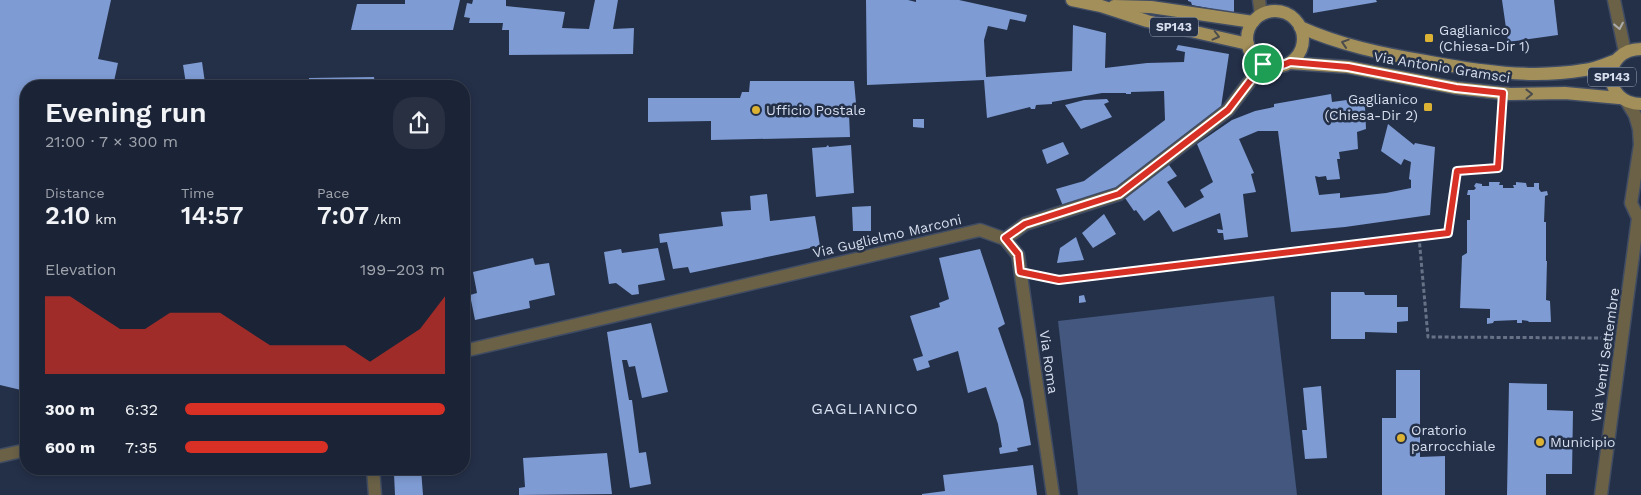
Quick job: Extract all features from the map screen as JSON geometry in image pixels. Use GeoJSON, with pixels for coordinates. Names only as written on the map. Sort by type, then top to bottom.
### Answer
{"type":"FeatureCollection","features":[{"type":"Feature","properties":{"kind":"main road","name":"SP143"},"geometry":{"type":"LineString","coordinates":[[1072,0],[1101,6],[1147,21],[1248,44]]}},
{"type":"Feature","properties":{"kind":"main road","name":"SP143"},"geometry":{"type":"LineString","coordinates":[[1101,6],[1151,7],[1257,18],[1270,11],[1279,11],[1295,19],[1300,27]]}},
{"type":"Feature","properties":{"kind":"main road"},"geometry":{"type":"LineString","coordinates":[[1257,18],[1247,36],[1248,44],[1256,59],[1263,64]]}},
{"type":"Feature","properties":{"kind":"main road"},"geometry":{"type":"LineString","coordinates":[[1290,62],[1300,51],[1303,43],[1300,27]]}},
{"type":"Feature","properties":{"kind":"main road","name":"Via Antonio Gramsci"},"geometry":{"type":"LineString","coordinates":[[1300,27],[1352,46],[1460,68],[1511,73],[1564,73],[1586,70],[1620,56]]}},
{"type":"Feature","properties":{"kind":"main road","name":"SP143"},"geometry":{"type":"LineString","coordinates":[[1641,49],[1620,56],[1612,69],[1611,82],[1623,100],[1641,104]]}},
{"type":"Feature","properties":{"kind":"main road","name":"SP143"},"geometry":{"type":"LineString","coordinates":[[1263,64],[1281,66],[1290,62]]}},
{"type":"Feature","properties":{"kind":"main road","name":"Via Antonio Gramsci"},"geometry":{"type":"LineString","coordinates":[[1290,62],[1348,67],[1456,88],[1503,93],[1565,93],[1623,100]]}},
{"type":"Feature","properties":{"kind":"street"},"geometry":{"type":"LineString","coordinates":[[1257,18],[1259,0]]}},
{"type":"Feature","properties":{"kind":"street"},"geometry":{"type":"LineString","coordinates":[[1614,0],[1620,56]]}},
{"type":"Feature","properties":{"kind":"street"},"geometry":{"type":"LineString","coordinates":[[1005,238],[1025,224],[1119,194],[1228,110],[1263,64]]}},
{"type":"Feature","properties":{"kind":"street","name":"Via Venti Settembre"},"geometry":{"type":"LineString","coordinates":[[1601,495],[1640,217],[1631,203],[1640,145],[1639,130],[1635,116],[1623,100]]}},
{"type":"Feature","properties":{"kind":"street","name":"Via Guglielmo Marconi"},"geometry":{"type":"LineString","coordinates":[[470,350],[980,230],[1005,238]]}},
{"type":"Feature","properties":{"kind":"street","name":"Via Roma"},"geometry":{"type":"LineString","coordinates":[[1005,238],[1018,254],[1053,495]]}},
{"type":"Feature","properties":{"kind":"street"},"geometry":{"type":"LineString","coordinates":[[0,456],[20,451]]}},
{"type":"Feature","properties":{"kind":"street"},"geometry":{"type":"LineString","coordinates":[[373,475],[375,495]]}},
{"type":"Feature","properties":{"kind":"path"},"geometry":{"type":"LineString","coordinates":[[1020,272],[1059,280],[1448,233],[1457,171],[1498,168],[1503,93]]}},
{"type":"Feature","properties":{"kind":"path"},"geometry":{"type":"LineString","coordinates":[[1418,237],[1428,337],[1622,338]]}},
{"type":"Feature","properties":{"kind":"shaded area"},"geometry":{"type":"Polygon","coordinates":[[[1274,296],[1297,495],[1078,495],[1058,321],[1274,296]]]}},
{"type":"Feature","properties":{"kind":"building"},"geometry":{"type":"Polygon","coordinates":[[[0,0],[111,0],[98,59],[118,63],[114,80],[20,80],[20,390],[0,385],[0,0]]]}},
{"type":"Feature","properties":{"kind":"building"},"geometry":{"type":"Polygon","coordinates":[[[405,0],[460,0],[453,30],[351,30],[357,4],[405,4],[405,0]]]}},
{"type":"Feature","properties":{"kind":"building"},"geometry":{"type":"Polygon","coordinates":[[[473,0],[506,0],[506,6],[565,12],[562,28],[589,29],[595,0],[618,0],[613,29],[634,28],[633,54],[509,55],[509,30],[502,30],[503,23],[469,23],[470,18],[464,17],[467,3],[472,4],[473,0]]]}},
{"type":"Feature","properties":{"kind":"building"},"geometry":{"type":"Polygon","coordinates":[[[866,0],[908,0],[916,2],[916,0],[959,0],[1027,15],[1025,22],[1010,19],[1007,30],[988,26],[984,40],[986,77],[1072,71],[1073,25],[1106,33],[1105,68],[1147,63],[1184,62],[1185,52],[1176,50],[1178,45],[1229,54],[1221,107],[1124,185],[1063,206],[1056,189],[1084,181],[1165,120],[1164,91],[1131,92],[1131,94],[1102,93],[1052,102],[1052,104],[1036,105],[1035,109],[1030,107],[987,118],[984,80],[867,85],[866,0]]]}},
{"type":"Feature","properties":{"kind":"building"},"geometry":{"type":"Polygon","coordinates":[[[1188,0],[1234,0],[1234,13],[1192,5],[1188,0]]]}},
{"type":"Feature","properties":{"kind":"building"},"geometry":{"type":"Polygon","coordinates":[[[1313,0],[1376,0],[1377,2],[1313,13],[1313,0]]]}},
{"type":"Feature","properties":{"kind":"building"},"geometry":{"type":"Polygon","coordinates":[[[1502,0],[1554,0],[1558,35],[1508,42],[1502,0]]]}},
{"type":"Feature","properties":{"kind":"building"},"geometry":{"type":"Polygon","coordinates":[[[202,62],[205,80],[185,80],[183,65],[202,62]]]}},
{"type":"Feature","properties":{"kind":"building"},"geometry":{"type":"Polygon","coordinates":[[[374,77],[374,80],[309,80],[309,78],[374,77]]]}},
{"type":"Feature","properties":{"kind":"building"},"geometry":{"type":"Polygon","coordinates":[[[750,81],[854,81],[856,103],[854,114],[849,114],[850,137],[711,140],[711,121],[648,122],[648,98],[740,98],[742,92],[749,92],[750,81]]]}},
{"type":"Feature","properties":{"kind":"building"},"geometry":{"type":"Polygon","coordinates":[[[1331,94],[1332,102],[1354,99],[1365,107],[1366,129],[1357,132],[1358,149],[1339,152],[1340,159],[1337,159],[1340,179],[1327,180],[1326,176],[1315,176],[1319,195],[1340,193],[1340,198],[1411,188],[1411,180],[1409,179],[1411,162],[1404,159],[1401,165],[1381,151],[1388,124],[1414,145],[1415,143],[1435,147],[1430,215],[1345,227],[1291,232],[1278,131],[1258,131],[1239,139],[1254,173],[1251,174],[1256,192],[1243,194],[1248,237],[1224,240],[1223,233],[1218,233],[1217,229],[1223,230],[1220,213],[1173,232],[1159,210],[1144,221],[1125,198],[1137,186],[1169,165],[1177,176],[1167,182],[1185,208],[1204,197],[1200,190],[1213,182],[1197,144],[1232,120],[1255,111],[1274,107],[1274,104],[1331,94]]]}},
{"type":"Feature","properties":{"kind":"building"},"geometry":{"type":"Polygon","coordinates":[[[1107,99],[1109,102],[1104,104],[1112,117],[1081,129],[1065,105],[1084,100],[1107,99]]]}},
{"type":"Feature","properties":{"kind":"building"},"geometry":{"type":"Polygon","coordinates":[[[913,119],[924,119],[924,128],[913,127],[913,119]]]}},
{"type":"Feature","properties":{"kind":"building"},"geometry":{"type":"Polygon","coordinates":[[[1063,142],[1069,154],[1047,164],[1042,150],[1063,142]]]}},
{"type":"Feature","properties":{"kind":"building"},"geometry":{"type":"Polygon","coordinates":[[[828,145],[829,147],[851,145],[854,193],[816,197],[812,148],[826,147],[828,145]]]}},
{"type":"Feature","properties":{"kind":"building"},"geometry":{"type":"Polygon","coordinates":[[[1489,182],[1500,182],[1499,185],[1503,185],[1503,188],[1514,188],[1513,185],[1516,185],[1516,182],[1526,183],[1527,187],[1534,187],[1534,183],[1539,183],[1541,192],[1547,191],[1548,195],[1545,196],[1544,222],[1546,222],[1547,261],[1546,300],[1550,301],[1551,322],[1529,322],[1522,320],[1522,323],[1517,323],[1517,320],[1494,321],[1487,324],[1487,318],[1490,318],[1490,309],[1460,308],[1462,256],[1467,253],[1467,220],[1470,220],[1470,195],[1467,195],[1468,190],[1474,190],[1476,183],[1482,184],[1482,186],[1489,186],[1489,182]]]}},
{"type":"Feature","properties":{"kind":"building"},"geometry":{"type":"Polygon","coordinates":[[[767,194],[770,221],[815,216],[820,246],[690,273],[688,267],[673,269],[667,242],[660,243],[659,234],[723,226],[721,212],[751,210],[750,196],[767,194]]]}},
{"type":"Feature","properties":{"kind":"building"},"geometry":{"type":"Polygon","coordinates":[[[871,206],[871,231],[853,231],[852,207],[871,206]]]}},
{"type":"Feature","properties":{"kind":"building"},"geometry":{"type":"Polygon","coordinates":[[[1104,214],[1116,234],[1093,248],[1082,233],[1104,214]]]}},
{"type":"Feature","properties":{"kind":"building"},"geometry":{"type":"Polygon","coordinates":[[[1076,237],[1084,260],[1057,263],[1060,248],[1076,237]]]}},
{"type":"Feature","properties":{"kind":"building"},"geometry":{"type":"Polygon","coordinates":[[[658,248],[665,280],[638,285],[639,294],[632,295],[616,283],[609,284],[604,252],[621,249],[622,253],[658,248]]]}},
{"type":"Feature","properties":{"kind":"building"},"geometry":{"type":"Polygon","coordinates":[[[980,249],[1005,324],[998,328],[1023,400],[1031,445],[1017,448],[1018,451],[1000,454],[999,448],[1002,447],[998,424],[986,387],[968,393],[958,351],[928,361],[930,367],[917,371],[913,359],[923,356],[910,316],[940,307],[939,303],[949,299],[939,258],[980,249]]]}},
{"type":"Feature","properties":{"kind":"building"},"geometry":{"type":"Polygon","coordinates":[[[533,258],[535,265],[549,263],[555,295],[529,301],[530,308],[475,320],[470,295],[477,293],[473,272],[533,258]]]}},
{"type":"Feature","properties":{"kind":"building"},"geometry":{"type":"Polygon","coordinates":[[[1331,292],[1397,295],[1397,307],[1408,307],[1408,321],[1397,322],[1397,333],[1365,332],[1365,339],[1331,339],[1331,292]]]}},
{"type":"Feature","properties":{"kind":"building"},"geometry":{"type":"Polygon","coordinates":[[[1084,295],[1086,302],[1079,303],[1079,296],[1084,295]]]}},
{"type":"Feature","properties":{"kind":"building"},"geometry":{"type":"Polygon","coordinates":[[[651,323],[668,392],[642,398],[635,366],[629,367],[627,360],[622,360],[629,400],[632,400],[639,453],[646,452],[651,484],[630,488],[607,332],[651,323]]]}},
{"type":"Feature","properties":{"kind":"building","name":"Oratorio parrocchiale"},"geometry":{"type":"Polygon","coordinates":[[[1396,370],[1420,370],[1420,457],[1445,456],[1445,495],[1382,495],[1382,418],[1396,418],[1396,370]]]}},
{"type":"Feature","properties":{"kind":"building","name":"Municipio"},"geometry":{"type":"Polygon","coordinates":[[[1509,383],[1547,384],[1547,410],[1573,411],[1572,474],[1546,474],[1546,495],[1507,495],[1509,383]]]}},
{"type":"Feature","properties":{"kind":"building"},"geometry":{"type":"Polygon","coordinates":[[[1321,386],[1327,458],[1305,459],[1302,430],[1307,430],[1303,388],[1321,386]]]}},
{"type":"Feature","properties":{"kind":"building"},"geometry":{"type":"Polygon","coordinates":[[[607,453],[612,494],[519,495],[519,488],[525,487],[523,458],[607,453]]]}},
{"type":"Feature","properties":{"kind":"building"},"geometry":{"type":"Polygon","coordinates":[[[1033,465],[1037,495],[922,495],[945,491],[943,475],[1033,465]]]}},
{"type":"Feature","properties":{"kind":"building"},"geometry":{"type":"Polygon","coordinates":[[[394,475],[421,475],[423,495],[395,495],[394,475]]]}},
{"type":"Feature","properties":{"kind":"place","name":"Gaglianico (Chiesa-Dir 1)"},"geometry":{"type":"Point","coordinates":[1429,38]}},
{"type":"Feature","properties":{"kind":"place","name":"Gaglianico (Chiesa-Dir 2)"},"geometry":{"type":"Point","coordinates":[1428,107]}},
{"type":"Feature","properties":{"kind":"place","name":"Ufficio Postale"},"geometry":{"type":"Point","coordinates":[756,110]}},
{"type":"Feature","properties":{"kind":"place","name":"Oratorio parrocchiale"},"geometry":{"type":"Point","coordinates":[1401,438]}},
{"type":"Feature","properties":{"kind":"place","name":"Municipio"},"geometry":{"type":"Point","coordinates":[1540,442]}},
{"type":"Feature","properties":{"kind":"district","name":"GAGLIANICO"},"geometry":{"type":"Point","coordinates":[865,408]}},
{"type":"Feature","properties":{"kind":"route"},"geometry":{"type":"LineString","coordinates":[[1290,62],[1348,67],[1456,88],[1503,93],[1498,168],[1457,171],[1448,233],[1059,280],[1020,272],[1018,254],[1005,238],[1025,224],[1119,194],[1228,110],[1263,64],[1281,66],[1290,62]]}}]}
